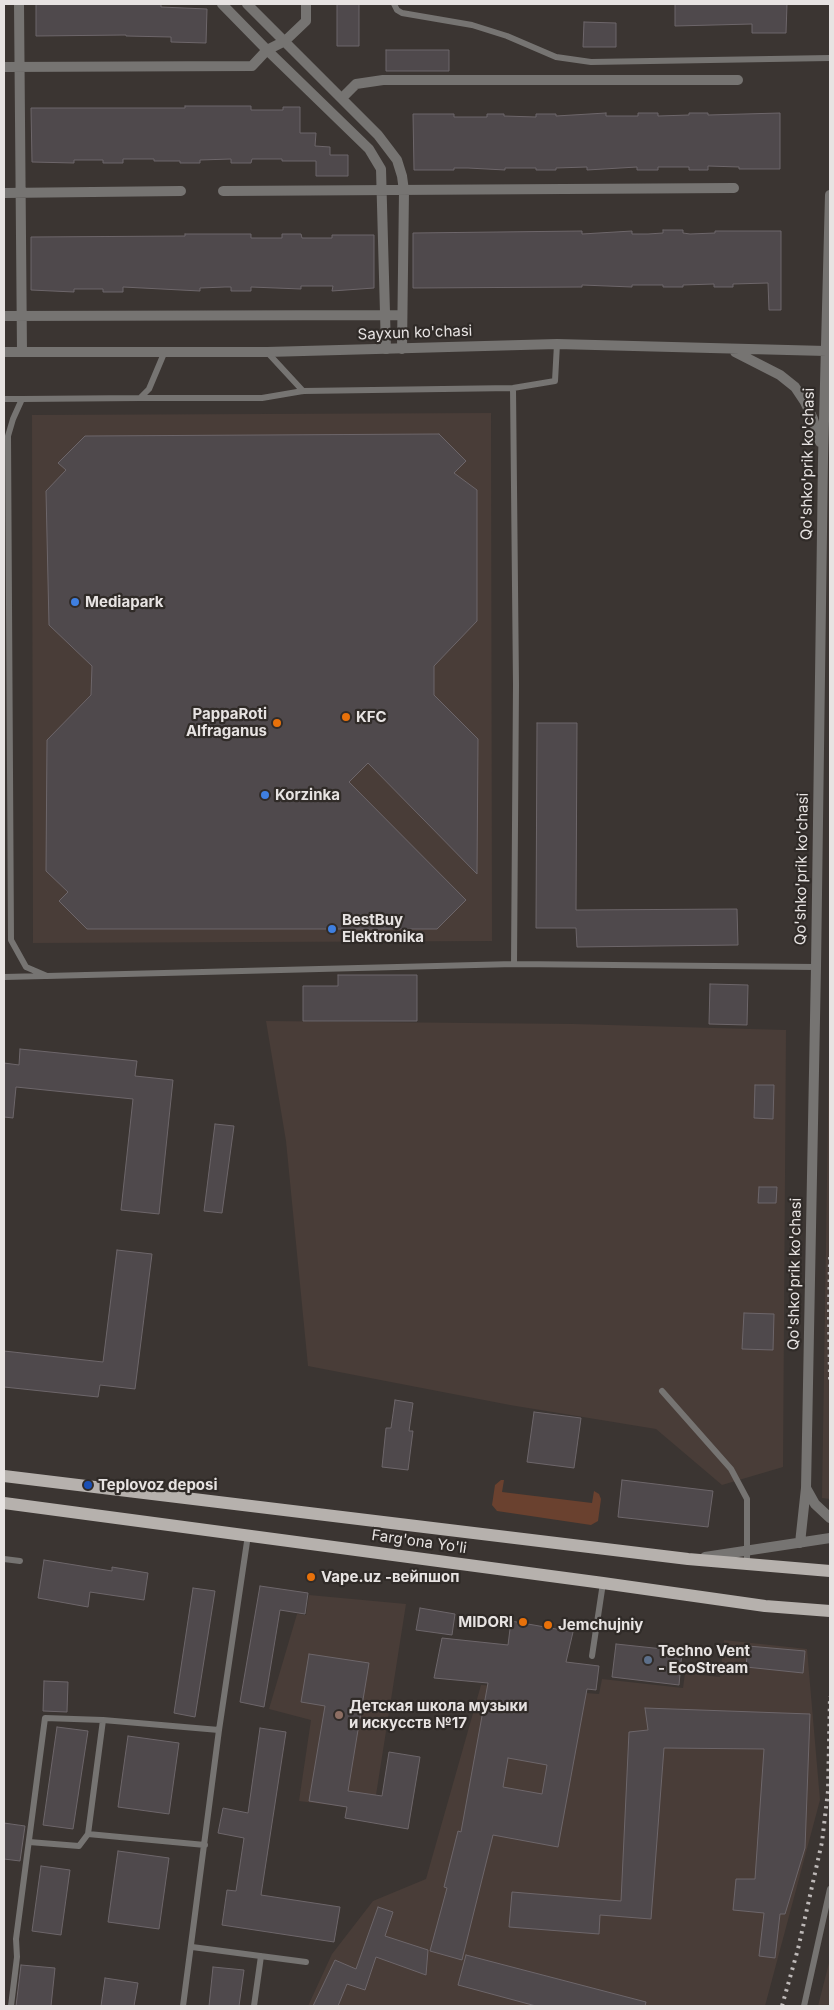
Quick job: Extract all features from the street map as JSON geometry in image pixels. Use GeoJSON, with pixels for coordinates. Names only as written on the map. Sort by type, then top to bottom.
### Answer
{"type":"FeatureCollection","features":[{"type":"Feature","properties":{"kind":"main road","name":"Farg'ona Yo'li"},"geometry":{"type":"LineString","coordinates":[[4,1476],[688,1559],[747,1557],[830,1571]]}},
{"type":"Feature","properties":{"kind":"main road","name":"Farg'ona Yo'li"},"geometry":{"type":"LineString","coordinates":[[4,1503],[603,1582],[765,1606],[830,1611]]}},
{"type":"Feature","properties":{"kind":"street"},"geometry":{"type":"LineString","coordinates":[[19,4],[22,352]]}},
{"type":"Feature","properties":{"kind":"street"},"geometry":{"type":"LineString","coordinates":[[222,4],[369,149],[381,169],[386,349]]}},
{"type":"Feature","properties":{"kind":"street"},"geometry":{"type":"LineString","coordinates":[[247,4],[342,98],[388,147],[397,160],[404,191],[402,349]]}},
{"type":"Feature","properties":{"kind":"street"},"geometry":{"type":"LineString","coordinates":[[4,67],[252,66],[267,50],[284,41],[306,22],[306,4]]}},
{"type":"Feature","properties":{"kind":"street"},"geometry":{"type":"LineString","coordinates":[[342,98],[356,84],[383,80],[738,80]]}},
{"type":"Feature","properties":{"kind":"street"},"geometry":{"type":"LineString","coordinates":[[223,191],[734,188]]}},
{"type":"Feature","properties":{"kind":"street"},"geometry":{"type":"LineString","coordinates":[[4,193],[181,191]]}},
{"type":"Feature","properties":{"kind":"street","name":"Qo'shko'prik ko'chasi"},"geometry":{"type":"LineString","coordinates":[[800,1543],[806,1488],[823,459],[830,195]]}},
{"type":"Feature","properties":{"kind":"street"},"geometry":{"type":"LineString","coordinates":[[4,316],[402,315]]}},
{"type":"Feature","properties":{"kind":"street","name":"Sayxun ko'chasi"},"geometry":{"type":"LineString","coordinates":[[4,352],[267,352],[557,344],[826,351]]}},
{"type":"Feature","properties":{"kind":"street"},"geometry":{"type":"LineString","coordinates":[[729,349],[764,365],[795,387],[813,419],[823,459]]}},
{"type":"Feature","properties":{"kind":"street"},"geometry":{"type":"LineString","coordinates":[[806,1488],[814,1504],[830,1518]]}},
{"type":"Feature","properties":{"kind":"street"},"geometry":{"type":"LineString","coordinates":[[747,1557],[800,1543],[830,1538]]}},
{"type":"Feature","properties":{"kind":"street"},"geometry":{"type":"LineString","coordinates":[[814,1610],[830,1616]]}},
{"type":"Feature","properties":{"kind":"lane"},"geometry":{"type":"LineString","coordinates":[[394,4],[397,10],[402,13],[472,25],[507,36],[556,57],[591,62],[830,58]]}},
{"type":"Feature","properties":{"kind":"lane"},"geometry":{"type":"LineString","coordinates":[[4,398],[262,398],[303,391],[513,388],[555,381],[557,344]]}},
{"type":"Feature","properties":{"kind":"lane"},"geometry":{"type":"LineString","coordinates":[[140,398],[149,389],[165,351]]}},
{"type":"Feature","properties":{"kind":"lane"},"geometry":{"type":"LineString","coordinates":[[267,352],[303,391]]}},
{"type":"Feature","properties":{"kind":"lane"},"geometry":{"type":"LineString","coordinates":[[513,388],[516,686],[514,964]]}},
{"type":"Feature","properties":{"kind":"lane"},"geometry":{"type":"LineString","coordinates":[[22,399],[8,436],[11,940],[26,967],[46,976]]}},
{"type":"Feature","properties":{"kind":"lane"},"geometry":{"type":"LineString","coordinates":[[4,977],[514,964],[816,967]]}},
{"type":"Feature","properties":{"kind":"lane"},"geometry":{"type":"LineString","coordinates":[[662,1391],[731,1469],[747,1499],[747,1557]]}},
{"type":"Feature","properties":{"kind":"lane"},"geometry":{"type":"LineString","coordinates":[[183,2006],[206,1845],[219,1730],[248,1536]]}},
{"type":"Feature","properties":{"kind":"lane"},"geometry":{"type":"LineString","coordinates":[[4,1559],[20,1561]]}},
{"type":"Feature","properties":{"kind":"lane"},"geometry":{"type":"LineString","coordinates":[[592,1656],[603,1582]]}},
{"type":"Feature","properties":{"kind":"lane"},"geometry":{"type":"LineString","coordinates":[[11,2006],[17,1957],[16,1939],[45,1718],[103,1720],[219,1730]]}},
{"type":"Feature","properties":{"kind":"lane"},"geometry":{"type":"LineString","coordinates":[[28,1842],[79,1846],[88,1834],[103,1720]]}},
{"type":"Feature","properties":{"kind":"lane"},"geometry":{"type":"LineString","coordinates":[[88,1834],[206,1845]]}},
{"type":"Feature","properties":{"kind":"lane"},"geometry":{"type":"LineString","coordinates":[[804,2006],[830,1889]]}},
{"type":"Feature","properties":{"kind":"lane"},"geometry":{"type":"LineString","coordinates":[[192,1947],[306,1962]]}},
{"type":"Feature","properties":{"kind":"lane"},"geometry":{"type":"LineString","coordinates":[[254,2006],[261,1956]]}},
{"type":"Feature","properties":{"kind":"shaded area"},"geometry":{"type":"Polygon","coordinates":[[[491,413],[492,941],[33,943],[32,415],[491,413]]]}},
{"type":"Feature","properties":{"kind":"shaded area"},"geometry":{"type":"Polygon","coordinates":[[[830,989],[830,1499],[822,1498],[830,989]]]}},
{"type":"Feature","properties":{"kind":"shaded area"},"geometry":{"type":"Polygon","coordinates":[[[266,1021],[574,1024],[786,1030],[783,1467],[722,1485],[656,1429],[510,1405],[308,1366],[286,1141],[266,1021]]]}},
{"type":"Feature","properties":{"kind":"shaded area"},"geometry":{"type":"Polygon","coordinates":[[[504,1480],[502,1492],[592,1503],[594,1491],[599,1494],[601,1499],[598,1521],[591,1525],[497,1511],[492,1505],[495,1485],[504,1480]]]}},
{"type":"Feature","properties":{"kind":"shaded area","name":"Детская школа музыки и искусств №17"},"geometry":{"type":"Polygon","coordinates":[[[309,1595],[406,1604],[376,1795],[413,1801],[408,1829],[345,1818],[346,1807],[299,1801],[311,1720],[269,1709],[297,1614],[306,1615],[309,1595]]]}},
{"type":"Feature","properties":{"kind":"shaded area"},"geometry":{"type":"Polygon","coordinates":[[[724,1640],[807,1649],[820,1800],[765,2006],[308,2006],[332,1954],[373,1901],[426,1879],[481,1685],[599,1694],[602,1679],[683,1688],[685,1673],[720,1677],[724,1640]]]}},
{"type":"Feature","properties":{"kind":"shaded area"},"geometry":{"type":"Polygon","coordinates":[[[830,1959],[830,2006],[818,2006],[830,1959]]]}},
{"type":"Feature","properties":{"kind":"building"},"geometry":{"type":"Polygon","coordinates":[[[36,4],[161,4],[161,7],[207,9],[206,43],[171,42],[171,37],[126,35],[36,36],[36,4]]]}},
{"type":"Feature","properties":{"kind":"building"},"geometry":{"type":"Polygon","coordinates":[[[337,4],[359,4],[359,46],[337,46],[337,4]]]}},
{"type":"Feature","properties":{"kind":"building"},"geometry":{"type":"Polygon","coordinates":[[[675,4],[787,4],[786,33],[752,33],[752,24],[675,26],[675,4]]]}},
{"type":"Feature","properties":{"kind":"building"},"geometry":{"type":"Polygon","coordinates":[[[584,22],[616,23],[616,47],[583,47],[584,22]]]}},
{"type":"Feature","properties":{"kind":"building"},"geometry":{"type":"Polygon","coordinates":[[[386,50],[449,50],[449,71],[386,71],[386,50]]]}},
{"type":"Feature","properties":{"kind":"building"},"geometry":{"type":"Polygon","coordinates":[[[185,106],[251,106],[251,110],[283,110],[283,107],[300,107],[300,133],[316,133],[315,146],[330,147],[330,155],[348,155],[348,176],[316,176],[316,161],[282,161],[282,159],[252,159],[251,163],[231,163],[231,159],[200,160],[200,163],[154,161],[154,159],[123,159],[123,163],[103,163],[103,160],[74,160],[74,163],[32,162],[31,108],[185,108],[185,106]]]}},
{"type":"Feature","properties":{"kind":"building"},"geometry":{"type":"Polygon","coordinates":[[[606,113],[606,116],[638,116],[638,113],[658,113],[658,116],[689,115],[689,113],[708,113],[708,115],[780,113],[780,169],[739,169],[739,167],[708,166],[708,170],[689,170],[689,167],[658,167],[658,170],[637,170],[637,167],[587,170],[587,167],[556,168],[556,170],[536,170],[536,168],[505,168],[505,170],[454,168],[454,170],[414,170],[413,114],[454,114],[454,117],[487,117],[487,114],[504,114],[504,116],[536,117],[536,114],[556,114],[556,116],[606,113]]]}},
{"type":"Feature","properties":{"kind":"building"},"geometry":{"type":"Polygon","coordinates":[[[663,230],[683,230],[683,233],[690,234],[715,233],[715,231],[781,231],[781,310],[769,310],[768,283],[733,284],[733,287],[714,287],[714,284],[683,285],[683,287],[663,287],[663,285],[632,285],[632,287],[582,285],[582,287],[413,288],[413,233],[582,231],[582,234],[632,231],[632,234],[648,234],[663,233],[663,230]]]}},
{"type":"Feature","properties":{"kind":"building"},"geometry":{"type":"Polygon","coordinates":[[[185,234],[251,234],[251,238],[282,238],[282,234],[301,234],[302,238],[332,238],[332,235],[374,235],[374,288],[332,291],[333,286],[301,286],[301,289],[251,287],[251,291],[231,291],[231,287],[200,288],[200,291],[123,287],[123,292],[103,292],[103,289],[74,289],[74,292],[31,290],[31,237],[185,236],[185,234]]]}},
{"type":"Feature","properties":{"kind":"building"},"geometry":{"type":"Polygon","coordinates":[[[439,434],[466,461],[454,473],[477,490],[477,621],[434,666],[434,695],[478,739],[477,874],[368,763],[349,782],[466,900],[437,929],[87,929],[59,901],[68,892],[46,871],[47,740],[91,695],[92,666],[49,625],[46,491],[66,470],[58,463],[85,436],[439,434]]]}},
{"type":"Feature","properties":{"kind":"building"},"geometry":{"type":"Polygon","coordinates":[[[537,723],[577,723],[576,910],[737,909],[738,945],[577,947],[576,928],[536,928],[537,723]]]}},
{"type":"Feature","properties":{"kind":"building"},"geometry":{"type":"Polygon","coordinates":[[[338,975],[417,975],[417,1021],[303,1021],[303,986],[338,986],[338,975]]]}},
{"type":"Feature","properties":{"kind":"building"},"geometry":{"type":"Polygon","coordinates":[[[710,984],[748,985],[747,1025],[709,1024],[710,984]]]}},
{"type":"Feature","properties":{"kind":"building"},"geometry":{"type":"Polygon","coordinates":[[[20,1049],[137,1061],[135,1076],[173,1080],[159,1214],[121,1210],[133,1099],[16,1087],[13,1118],[4,1117],[4,1063],[19,1065],[20,1049]]]}},
{"type":"Feature","properties":{"kind":"building"},"geometry":{"type":"Polygon","coordinates":[[[755,1085],[774,1085],[773,1119],[754,1118],[755,1085]]]}},
{"type":"Feature","properties":{"kind":"building"},"geometry":{"type":"Polygon","coordinates":[[[215,1124],[234,1126],[222,1213],[204,1211],[215,1124]]]}},
{"type":"Feature","properties":{"kind":"building"},"geometry":{"type":"Polygon","coordinates":[[[759,1187],[777,1187],[776,1203],[758,1203],[759,1187]]]}},
{"type":"Feature","properties":{"kind":"building"},"geometry":{"type":"Polygon","coordinates":[[[117,1250],[152,1254],[135,1389],[100,1385],[98,1397],[4,1387],[4,1351],[103,1362],[117,1250]]]}},
{"type":"Feature","properties":{"kind":"building"},"geometry":{"type":"Polygon","coordinates":[[[744,1313],[774,1314],[773,1350],[742,1349],[744,1313]]]}},
{"type":"Feature","properties":{"kind":"building"},"geometry":{"type":"Polygon","coordinates":[[[395,1400],[413,1403],[409,1431],[413,1431],[408,1470],[382,1467],[386,1428],[391,1428],[395,1400]]]}},
{"type":"Feature","properties":{"kind":"building"},"geometry":{"type":"Polygon","coordinates":[[[534,1412],[581,1418],[574,1468],[527,1462],[534,1412]]]}},
{"type":"Feature","properties":{"kind":"building"},"geometry":{"type":"Polygon","coordinates":[[[622,1480],[713,1491],[708,1527],[618,1517],[622,1480]]]}},
{"type":"Feature","properties":{"kind":"building"},"geometry":{"type":"Polygon","coordinates":[[[44,1560],[112,1571],[112,1567],[148,1573],[144,1600],[90,1592],[88,1607],[38,1598],[44,1560]]]}},
{"type":"Feature","properties":{"kind":"building"},"geometry":{"type":"Polygon","coordinates":[[[260,1586],[308,1593],[305,1614],[280,1610],[264,1707],[240,1702],[260,1586]]]}},
{"type":"Feature","properties":{"kind":"building"},"geometry":{"type":"Polygon","coordinates":[[[193,1588],[215,1591],[195,1717],[174,1713],[193,1588]]]}},
{"type":"Feature","properties":{"kind":"building"},"geometry":{"type":"Polygon","coordinates":[[[420,1608],[455,1614],[452,1635],[416,1630],[420,1608]]]}},
{"type":"Feature","properties":{"kind":"building"},"geometry":{"type":"Polygon","coordinates":[[[511,1621],[573,1632],[566,1662],[599,1666],[596,1690],[587,1689],[558,1847],[493,1835],[462,1960],[430,1951],[447,1888],[444,1887],[458,1831],[461,1832],[488,1683],[434,1678],[442,1638],[508,1645],[511,1621]],[[508,1758],[503,1787],[542,1794],[547,1765],[508,1758]]]}},
{"type":"Feature","properties":{"kind":"building"},"geometry":{"type":"Polygon","coordinates":[[[616,1644],[682,1651],[679,1685],[612,1677],[616,1644]]]}},
{"type":"Feature","properties":{"kind":"building"},"geometry":{"type":"Polygon","coordinates":[[[748,1646],[805,1651],[803,1673],[746,1667],[748,1646]]]}},
{"type":"Feature","properties":{"kind":"building"},"geometry":{"type":"Polygon","coordinates":[[[309,1654],[369,1663],[348,1791],[382,1796],[389,1752],[420,1757],[408,1829],[345,1818],[347,1807],[309,1801],[325,1706],[301,1702],[309,1654]]]}},
{"type":"Feature","properties":{"kind":"building"},"geometry":{"type":"Polygon","coordinates":[[[44,1681],[68,1682],[67,1712],[43,1711],[44,1681]]]}},
{"type":"Feature","properties":{"kind":"building"},"geometry":{"type":"Polygon","coordinates":[[[645,1708],[810,1714],[805,1848],[785,1914],[780,1914],[775,1958],[759,1956],[764,1913],[733,1910],[736,1879],[755,1879],[764,1749],[664,1748],[651,1919],[600,1915],[599,1934],[509,1927],[512,1892],[621,1901],[629,1732],[648,1730],[645,1708]]]}},
{"type":"Feature","properties":{"kind":"building"},"geometry":{"type":"Polygon","coordinates":[[[57,1727],[88,1731],[73,1829],[43,1825],[57,1727]]]}},
{"type":"Feature","properties":{"kind":"building"},"geometry":{"type":"Polygon","coordinates":[[[260,1728],[286,1732],[261,1895],[340,1907],[334,1942],[222,1925],[227,1890],[236,1891],[244,1838],[218,1833],[223,1808],[248,1813],[260,1728]]]}},
{"type":"Feature","properties":{"kind":"building"},"geometry":{"type":"Polygon","coordinates":[[[128,1736],[179,1743],[169,1814],[118,1807],[128,1736]]]}},
{"type":"Feature","properties":{"kind":"building"},"geometry":{"type":"Polygon","coordinates":[[[4,1823],[25,1826],[20,1861],[4,1859],[4,1823]]]}},
{"type":"Feature","properties":{"kind":"building"},"geometry":{"type":"Polygon","coordinates":[[[118,1851],[169,1858],[159,1929],[108,1922],[118,1851]]]}},
{"type":"Feature","properties":{"kind":"building"},"geometry":{"type":"Polygon","coordinates":[[[41,1866],[70,1870],[61,1935],[32,1931],[41,1866]]]}},
{"type":"Feature","properties":{"kind":"building"},"geometry":{"type":"Polygon","coordinates":[[[378,1907],[393,1912],[385,1936],[428,1950],[426,1975],[376,1957],[365,1990],[347,1984],[338,2006],[313,2006],[335,1960],[356,1969],[378,1907]]]}},
{"type":"Feature","properties":{"kind":"building"},"geometry":{"type":"Polygon","coordinates":[[[466,1955],[646,2002],[645,2006],[536,2006],[458,1985],[466,1955]]]}},
{"type":"Feature","properties":{"kind":"building"},"geometry":{"type":"Polygon","coordinates":[[[21,1965],[55,1968],[51,2006],[16,2006],[21,1965]]]}},
{"type":"Feature","properties":{"kind":"building"},"geometry":{"type":"Polygon","coordinates":[[[213,1967],[244,1970],[239,2006],[209,2006],[213,1967]]]}},
{"type":"Feature","properties":{"kind":"building"},"geometry":{"type":"Polygon","coordinates":[[[105,1978],[138,1983],[134,2006],[101,2006],[105,1978]]]}},
{"type":"Feature","properties":{"kind":"railway"},"geometry":{"type":"LineString","coordinates":[[830,1257],[830,1380]]}},
{"type":"Feature","properties":{"kind":"railway"},"geometry":{"type":"LineString","coordinates":[[782,2006],[798,1949],[822,1842],[828,1791],[830,1696]]}},
{"type":"Feature","properties":{"kind":"place","name":"Mediapark"},"geometry":{"type":"Point","coordinates":[75,602]}},
{"type":"Feature","properties":{"kind":"place","name":"KFC"},"geometry":{"type":"Point","coordinates":[346,717]}},
{"type":"Feature","properties":{"kind":"place","name":"PappaRoti Alfraganus"},"geometry":{"type":"Point","coordinates":[277,723]}},
{"type":"Feature","properties":{"kind":"place","name":"Korzinka"},"geometry":{"type":"Point","coordinates":[265,795]}},
{"type":"Feature","properties":{"kind":"place","name":"BestBuy Elektronika"},"geometry":{"type":"Point","coordinates":[332,929]}},
{"type":"Feature","properties":{"kind":"place","name":"Teplovoz deposi"},"geometry":{"type":"Point","coordinates":[88,1485]}},
{"type":"Feature","properties":{"kind":"place","name":"Vape.uz -вейпшоп"},"geometry":{"type":"Point","coordinates":[311,1577]}},
{"type":"Feature","properties":{"kind":"place","name":"MIDORI"},"geometry":{"type":"Point","coordinates":[523,1622]}},
{"type":"Feature","properties":{"kind":"place","name":"Jemchujniy"},"geometry":{"type":"Point","coordinates":[548,1625]}},
{"type":"Feature","properties":{"kind":"place","name":"Techno Vent - EcoStream"},"geometry":{"type":"Point","coordinates":[648,1660]}},
{"type":"Feature","properties":{"kind":"place","name":"Детская школа музыки и искусств №17"},"geometry":{"type":"Point","coordinates":[339,1715]}}]}
